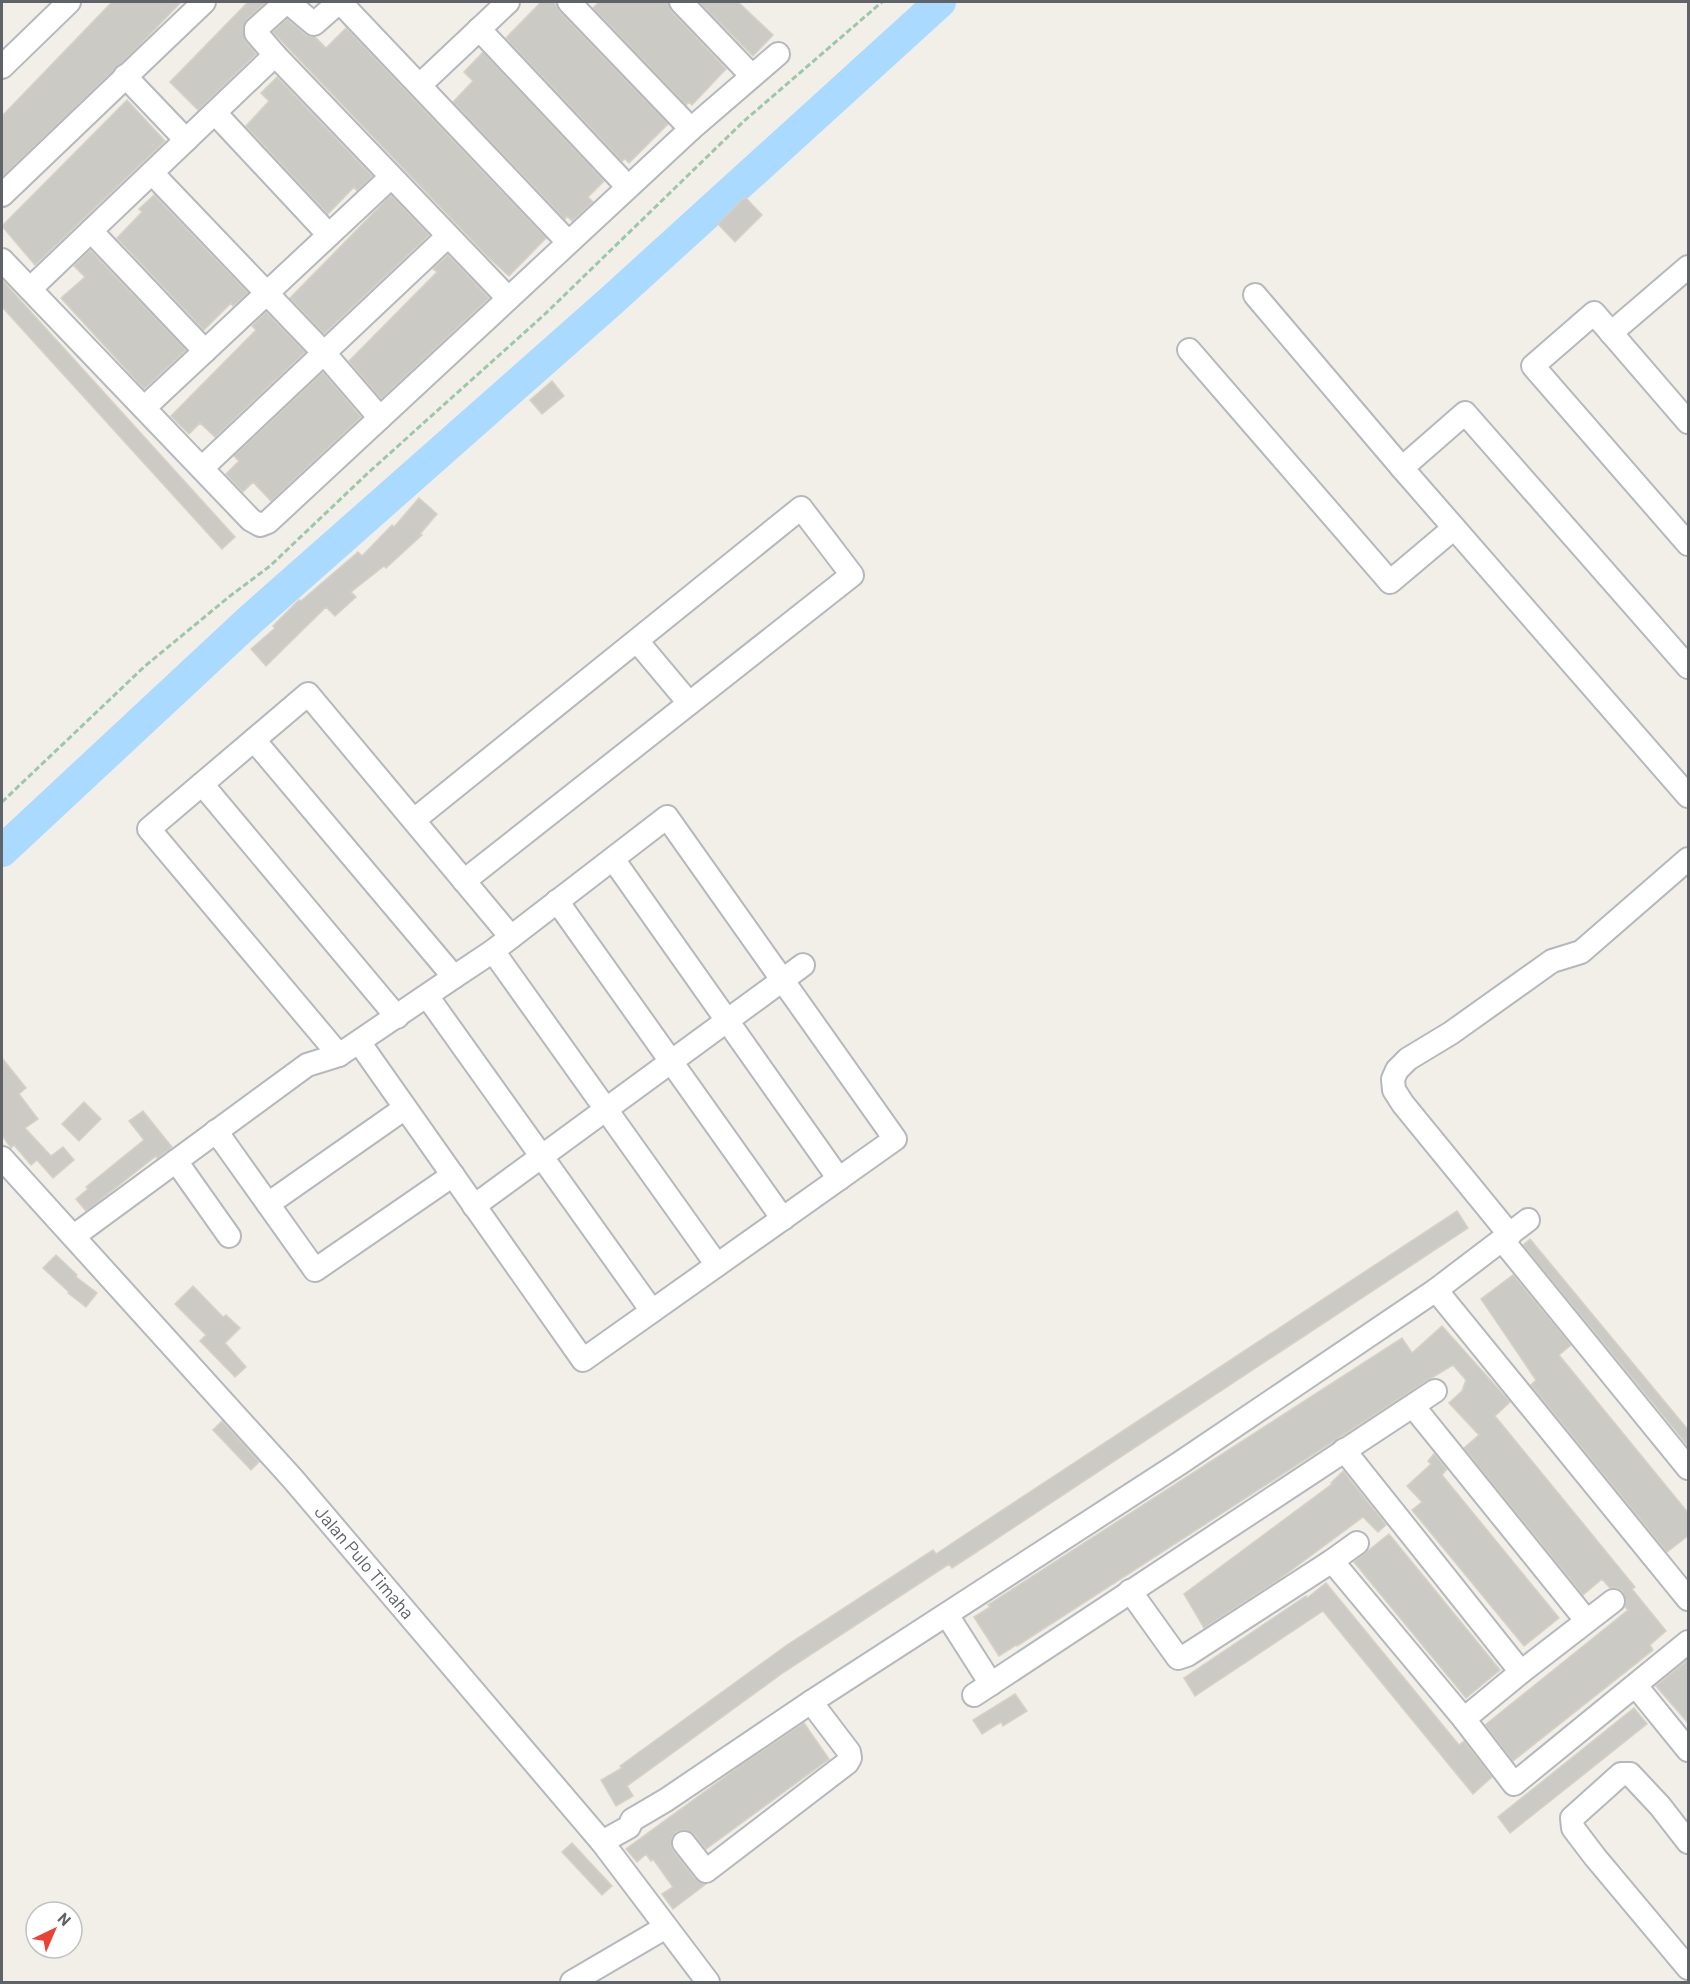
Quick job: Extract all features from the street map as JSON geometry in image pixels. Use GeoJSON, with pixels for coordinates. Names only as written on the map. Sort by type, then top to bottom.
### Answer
{"type":"FeatureCollection","features":[{"type":"Feature","properties":{"kind":"street"},"geometry":{"type":"LineString","coordinates":[[2,195],[204,2]]}},
{"type":"Feature","properties":{"kind":"street"},"geometry":{"type":"LineString","coordinates":[[508,298],[258,37],[256,29],[285,3],[289,3],[314,24],[339,2],[568,242]]}},
{"type":"Feature","properties":{"kind":"street"},"geometry":{"type":"LineString","coordinates":[[420,85],[508,2]]}},
{"type":"Feature","properties":{"kind":"street"},"geometry":{"type":"LineString","coordinates":[[681,2],[752,76]]}},
{"type":"Feature","properties":{"kind":"street"},"geometry":{"type":"LineString","coordinates":[[2,66],[55,6]]}},
{"type":"Feature","properties":{"kind":"street"},"geometry":{"type":"LineString","coordinates":[[575,6],[691,129]]}},
{"type":"Feature","properties":{"kind":"street"},"geometry":{"type":"LineString","coordinates":[[479,29],[628,187]]}},
{"type":"Feature","properties":{"kind":"street"},"geometry":{"type":"LineString","coordinates":[[2,260],[251,520],[260,525],[268,522],[691,129],[778,54]]}},
{"type":"Feature","properties":{"kind":"street"},"geometry":{"type":"LineString","coordinates":[[30,290],[275,55]]}},
{"type":"Feature","properties":{"kind":"street"},"geometry":{"type":"LineString","coordinates":[[125,76],[186,140]]}},
{"type":"Feature","properties":{"kind":"street"},"geometry":{"type":"LineString","coordinates":[[215,113],[329,235]]}},
{"type":"Feature","properties":{"kind":"street"},"geometry":{"type":"LineString","coordinates":[[152,173],[324,353],[380,418]]}},
{"type":"Feature","properties":{"kind":"street"},"geometry":{"type":"LineString","coordinates":[[144,408],[392,177]]}},
{"type":"Feature","properties":{"kind":"street"},"geometry":{"type":"LineString","coordinates":[[91,231],[205,351]]}},
{"type":"Feature","properties":{"kind":"street"},"geometry":{"type":"LineString","coordinates":[[202,468],[448,236]]}},
{"type":"Feature","properties":{"kind":"street"},"geometry":{"type":"LineString","coordinates":[[1611,333],[1689,267]]}},
{"type":"Feature","properties":{"kind":"street"},"geometry":{"type":"LineString","coordinates":[[1255,295],[1402,468],[1689,796]]}},
{"type":"Feature","properties":{"kind":"street"},"geometry":{"type":"LineString","coordinates":[[1689,422],[1594,314],[1533,366],[1689,544]]}},
{"type":"Feature","properties":{"kind":"street"},"geometry":{"type":"LineString","coordinates":[[1189,350],[1390,582],[1454,528]]}},
{"type":"Feature","properties":{"kind":"street"},"geometry":{"type":"LineString","coordinates":[[1402,468],[1465,413],[1689,667]]}},
{"type":"Feature","properties":{"kind":"street"},"geometry":{"type":"LineString","coordinates":[[414,820],[801,508],[852,574],[465,881]]}},
{"type":"Feature","properties":{"kind":"street"},"geometry":{"type":"LineString","coordinates":[[637,641],[689,703]]}},
{"type":"Feature","properties":{"kind":"street"},"geometry":{"type":"LineString","coordinates":[[339,1055],[149,829],[309,694],[511,937]]}},
{"type":"Feature","properties":{"kind":"street"},"geometry":{"type":"LineString","coordinates":[[254,740],[454,977]]}},
{"type":"Feature","properties":{"kind":"street"},"geometry":{"type":"LineString","coordinates":[[202,784],[397,1017]]}},
{"type":"Feature","properties":{"kind":"street"},"geometry":{"type":"LineString","coordinates":[[74,1236],[307,1065],[339,1055],[492,951],[668,817],[895,1139],[584,1360],[359,1042]]}},
{"type":"Feature","properties":{"kind":"street"},"geometry":{"type":"LineString","coordinates":[[613,859],[839,1179]]}},
{"type":"Feature","properties":{"kind":"street"},"geometry":{"type":"LineString","coordinates":[[1689,859],[1581,952],[1552,961],[1451,1033],[1408,1059],[1397,1070],[1393,1079],[1394,1090],[1403,1104],[1689,1468]]}},
{"type":"Feature","properties":{"kind":"street"},"geometry":{"type":"LineString","coordinates":[[558,901],[783,1219]]}},
{"type":"Feature","properties":{"kind":"street"},"geometry":{"type":"LineString","coordinates":[[492,951],[717,1265]]}},
{"type":"Feature","properties":{"kind":"street"},"geometry":{"type":"LineString","coordinates":[[474,1206],[803,965]]}},
{"type":"Feature","properties":{"kind":"street"},"geometry":{"type":"LineString","coordinates":[[428,996],[652,1311]]}},
{"type":"Feature","properties":{"kind":"street"},"geometry":{"type":"LineString","coordinates":[[268,1204],[405,1108]]}},
{"type":"Feature","properties":{"kind":"street"},"geometry":{"type":"LineString","coordinates":[[216,1131],[315,1270],[453,1175]]}},
{"type":"Feature","properties":{"kind":"street","name":"Jalan Pulo Timaha"},"geometry":{"type":"LineString","coordinates":[[2,1158],[292,1478],[599,1839],[708,1983]]}},
{"type":"Feature","properties":{"kind":"street"},"geometry":{"type":"LineString","coordinates":[[176,1161],[229,1236]]}},
{"type":"Feature","properties":{"kind":"street"},"geometry":{"type":"LineString","coordinates":[[599,1839],[629,1827],[632,1820],[1171,1469],[1436,1290],[1528,1220]]}},
{"type":"Feature","properties":{"kind":"street"},"geometry":{"type":"LineString","coordinates":[[1436,1290],[1680,1571],[1689,1599]]}},
{"type":"Feature","properties":{"kind":"street"},"geometry":{"type":"LineString","coordinates":[[947,1616],[983,1689],[1435,1391]]}},
{"type":"Feature","properties":{"kind":"street"},"geometry":{"type":"LineString","coordinates":[[1413,1406],[1586,1620]]}},
{"type":"Feature","properties":{"kind":"street"},"geometry":{"type":"LineString","coordinates":[[1344,1450],[1521,1672]]}},
{"type":"Feature","properties":{"kind":"street"},"geometry":{"type":"LineString","coordinates":[[1130,1591],[1178,1658],[1186,1655],[1357,1543]]}},
{"type":"Feature","properties":{"kind":"street"},"geometry":{"type":"LineString","coordinates":[[1332,1561],[1464,1719],[1506,1790],[1689,1642]]}},
{"type":"Feature","properties":{"kind":"street"},"geometry":{"type":"LineString","coordinates":[[1464,1719],[1586,1620],[1613,1601]]}},
{"type":"Feature","properties":{"kind":"street"},"geometry":{"type":"LineString","coordinates":[[1636,1686],[1689,1750]]}},
{"type":"Feature","properties":{"kind":"street"},"geometry":{"type":"LineString","coordinates":[[684,1844],[705,1871],[847,1763],[850,1758],[849,1752],[811,1702]]}},
{"type":"Feature","properties":{"kind":"street"},"geometry":{"type":"LineString","coordinates":[[1689,1842],[1630,1774],[1621,1774],[1609,1783],[1572,1818],[1573,1828],[1595,1857],[1689,1968]]}},
{"type":"Feature","properties":{"kind":"street"},"geometry":{"type":"LineString","coordinates":[[572,1983],[666,1927]]}},
{"type":"Feature","properties":{"kind":"path"},"geometry":{"type":"LineString","coordinates":[[2,802],[145,666],[270,566],[369,472],[545,314],[744,121],[882,2]]}},
{"type":"Feature","properties":{"kind":"building"},"geometry":{"type":"Polygon","coordinates":[[[112,2],[181,2],[135,50],[2,177],[2,116],[112,2]]]}},
{"type":"Feature","properties":{"kind":"building"},"geometry":{"type":"Polygon","coordinates":[[[248,2],[266,2],[247,19],[243,29],[245,41],[256,54],[198,110],[170,82],[248,2]]]}},
{"type":"Feature","properties":{"kind":"building"},"geometry":{"type":"Polygon","coordinates":[[[541,2],[554,2],[559,11],[668,124],[629,163],[625,159],[622,161],[506,38],[541,2]]]}},
{"type":"Feature","properties":{"kind":"building"},"geometry":{"type":"Polygon","coordinates":[[[599,2],[668,2],[671,11],[726,69],[692,105],[689,102],[686,105],[593,8],[599,2]]]}},
{"type":"Feature","properties":{"kind":"building"},"geometry":{"type":"Polygon","coordinates":[[[699,2],[738,2],[773,35],[753,56],[699,2]]]}},
{"type":"Feature","properties":{"kind":"building"},"geometry":{"type":"Polygon","coordinates":[[[287,19],[306,35],[315,37],[326,48],[346,28],[546,238],[509,276],[488,257],[273,32],[287,19]]]}},
{"type":"Feature","properties":{"kind":"building"},"geometry":{"type":"Polygon","coordinates":[[[483,52],[604,181],[588,197],[593,202],[572,221],[567,216],[565,219],[453,102],[473,81],[464,72],[483,52]]]}},
{"type":"Feature","properties":{"kind":"building"},"geometry":{"type":"Polygon","coordinates":[[[277,77],[372,176],[357,191],[354,187],[328,214],[246,126],[269,101],[261,93],[277,77]]]}},
{"type":"Feature","properties":{"kind":"building"},"geometry":{"type":"Polygon","coordinates":[[[127,100],[165,141],[35,265],[2,226],[127,100]]]}},
{"type":"Feature","properties":{"kind":"building"},"geometry":{"type":"Polygon","coordinates":[[[154,195],[248,293],[233,306],[231,303],[204,330],[117,238],[142,212],[139,209],[154,195]]]}},
{"type":"Feature","properties":{"kind":"building"},"geometry":{"type":"Polygon","coordinates":[[[391,195],[429,235],[324,334],[290,298],[391,195]]]}},
{"type":"Feature","properties":{"kind":"building"},"geometry":{"type":"Polygon","coordinates":[[[745,197],[762,215],[735,242],[718,224],[745,197]]]}},
{"type":"Feature","properties":{"kind":"building"},"geometry":{"type":"Polygon","coordinates":[[[90,250],[186,350],[144,389],[61,298],[85,277],[74,266],[90,250]]]}},
{"type":"Feature","properties":{"kind":"building"},"geometry":{"type":"Polygon","coordinates":[[[448,255],[489,298],[381,399],[349,361],[437,272],[433,269],[448,255]]]}},
{"type":"Feature","properties":{"kind":"building"},"geometry":{"type":"Polygon","coordinates":[[[2,280],[235,537],[222,549],[2,307],[2,280]]]}},
{"type":"Feature","properties":{"kind":"building"},"geometry":{"type":"Polygon","coordinates":[[[266,312],[305,352],[215,437],[200,423],[189,434],[171,416],[256,330],[252,326],[266,312]]]}},
{"type":"Feature","properties":{"kind":"building"},"geometry":{"type":"Polygon","coordinates":[[[323,372],[361,417],[271,501],[253,482],[243,492],[226,474],[239,461],[234,456],[323,372]]]}},
{"type":"Feature","properties":{"kind":"building"},"geometry":{"type":"Polygon","coordinates":[[[552,381],[564,396],[542,414],[530,400],[552,381]]]}},
{"type":"Feature","properties":{"kind":"building"},"geometry":{"type":"Polygon","coordinates":[[[419,498],[437,514],[420,534],[422,535],[386,568],[384,566],[351,592],[356,597],[335,616],[326,607],[266,666],[251,649],[275,628],[273,626],[299,600],[301,601],[358,552],[362,556],[392,525],[394,527],[419,498]]]}},
{"type":"Feature","properties":{"kind":"building"},"geometry":{"type":"Polygon","coordinates":[[[2,1058],[26,1088],[19,1094],[38,1119],[25,1128],[51,1156],[63,1147],[74,1160],[53,1178],[37,1160],[31,1165],[14,1145],[11,1148],[2,1135],[2,1058]]]}},
{"type":"Feature","properties":{"kind":"building"},"geometry":{"type":"Polygon","coordinates":[[[84,1102],[101,1119],[79,1141],[62,1124],[84,1102]]]}},
{"type":"Feature","properties":{"kind":"building"},"geometry":{"type":"Polygon","coordinates":[[[143,1111],[172,1147],[157,1158],[156,1156],[86,1211],[76,1199],[88,1189],[86,1187],[144,1140],[129,1121],[143,1111]]]}},
{"type":"Feature","properties":{"kind":"building"},"geometry":{"type":"Polygon","coordinates":[[[1457,1211],[1468,1228],[952,1568],[949,1564],[784,1672],[627,1786],[633,1796],[616,1806],[601,1780],[622,1768],[620,1766],[787,1645],[933,1550],[936,1554],[1457,1211]]]}},
{"type":"Feature","properties":{"kind":"building"},"geometry":{"type":"Polygon","coordinates":[[[1530,1239],[1689,1431],[1689,1447],[1523,1245],[1530,1239]]]}},
{"type":"Feature","properties":{"kind":"building"},"geometry":{"type":"Polygon","coordinates":[[[56,1255],[77,1275],[76,1277],[97,1293],[86,1307],[43,1268],[56,1255]]]}},
{"type":"Feature","properties":{"kind":"building"},"geometry":{"type":"Polygon","coordinates":[[[1513,1275],[1571,1345],[1559,1355],[1689,1514],[1689,1535],[1667,1552],[1531,1385],[1536,1380],[1481,1299],[1513,1275]]]}},
{"type":"Feature","properties":{"kind":"building"},"geometry":{"type":"Polygon","coordinates":[[[193,1286],[223,1317],[226,1315],[240,1328],[225,1343],[246,1367],[235,1377],[200,1341],[206,1335],[175,1304],[193,1286]]]}},
{"type":"Feature","properties":{"kind":"building"},"geometry":{"type":"Polygon","coordinates":[[[1442,1326],[1510,1402],[1495,1416],[1635,1587],[1632,1589],[1666,1631],[1650,1645],[1653,1650],[1513,1761],[1485,1725],[1628,1610],[1625,1607],[1626,1600],[1623,1592],[1618,1588],[1610,1588],[1602,1579],[1583,1595],[1464,1448],[1479,1435],[1449,1403],[1462,1391],[1466,1380],[1453,1365],[999,1656],[974,1617],[990,1607],[988,1605],[1402,1338],[1412,1353],[1442,1326]]]}},
{"type":"Feature","properties":{"kind":"building"},"geometry":{"type":"Polygon","coordinates":[[[222,1421],[259,1462],[251,1470],[213,1430],[222,1421]]]}},
{"type":"Feature","properties":{"kind":"building"},"geometry":{"type":"Polygon","coordinates":[[[1434,1454],[1447,1469],[1442,1475],[1559,1618],[1524,1646],[1412,1510],[1422,1502],[1407,1486],[1431,1464],[1428,1461],[1434,1454]]]}},
{"type":"Feature","properties":{"kind":"building"},"geometry":{"type":"Polygon","coordinates":[[[1343,1471],[1386,1525],[1378,1532],[1363,1517],[1278,1580],[1204,1628],[1184,1594],[1332,1484],[1343,1471]]]}},
{"type":"Feature","properties":{"kind":"building"},"geometry":{"type":"Polygon","coordinates":[[[1389,1534],[1500,1670],[1466,1698],[1354,1562],[1389,1534]]]}},
{"type":"Feature","properties":{"kind":"building"},"geometry":{"type":"Polygon","coordinates":[[[1326,1583],[1459,1745],[1464,1741],[1492,1777],[1473,1794],[1323,1611],[1195,1696],[1184,1678],[1306,1596],[1307,1598],[1326,1583]]]}},
{"type":"Feature","properties":{"kind":"building"},"geometry":{"type":"Polygon","coordinates":[[[1689,1659],[1689,1724],[1656,1686],[1689,1659]]]}},
{"type":"Feature","properties":{"kind":"building"},"geometry":{"type":"Polygon","coordinates":[[[1015,1694],[1027,1711],[1003,1726],[1001,1722],[982,1734],[973,1720],[1015,1694]]]}},
{"type":"Feature","properties":{"kind":"building"},"geometry":{"type":"Polygon","coordinates":[[[1634,1708],[1647,1724],[1510,1833],[1498,1817],[1634,1708]]]}},
{"type":"Feature","properties":{"kind":"building"},"geometry":{"type":"Polygon","coordinates":[[[804,1723],[829,1759],[706,1849],[688,1830],[676,1832],[672,1837],[673,1851],[695,1879],[706,1884],[673,1909],[662,1894],[673,1887],[653,1859],[651,1861],[646,1854],[637,1862],[626,1849],[740,1766],[804,1723]]]}},
{"type":"Feature","properties":{"kind":"building"},"geometry":{"type":"Polygon","coordinates":[[[572,1843],[612,1886],[602,1895],[562,1852],[572,1843]]]}},
{"type":"Feature","properties":{"kind":"waterway"},"geometry":{"type":"LineString","coordinates":[[2,851],[250,620],[611,301],[940,2]]}}]}
